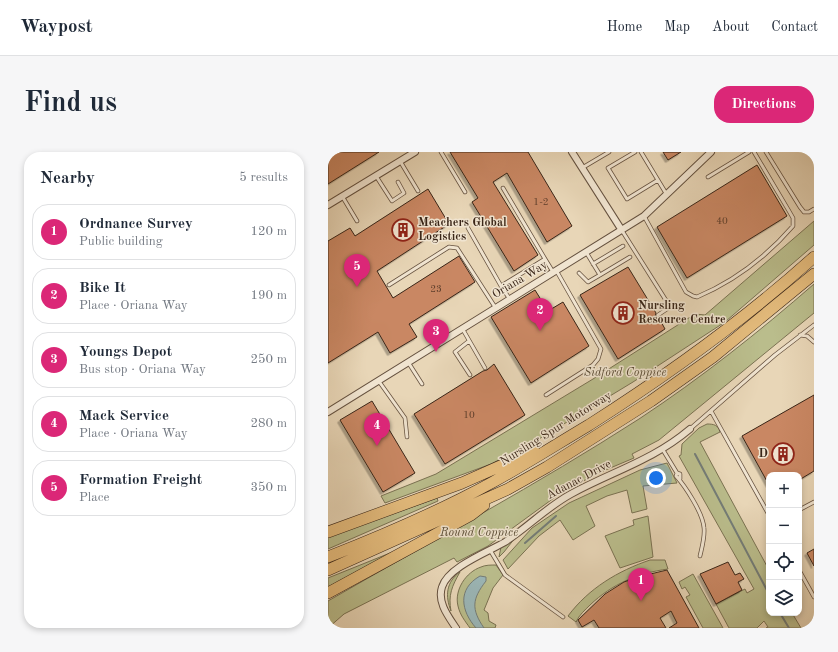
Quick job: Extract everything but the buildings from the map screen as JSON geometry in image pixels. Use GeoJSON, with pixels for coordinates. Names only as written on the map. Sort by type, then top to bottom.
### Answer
{"type":"FeatureCollection","features":[{"type":"Feature","properties":{"kind":"highway","name":"Nursling Spur Motorway"},"geometry":{"type":"LineString","coordinates":[[328,557],[364,543],[492,483],[583,428],[672,371],[716,339],[762,303],[814,257]]}},
{"type":"Feature","properties":{"kind":"highway"},"geometry":{"type":"LineString","coordinates":[[328,570],[508,488],[547,467],[651,401],[719,353],[814,274]]}},
{"type":"Feature","properties":{"kind":"highway"},"geometry":{"type":"LineString","coordinates":[[328,532],[462,483],[583,428]]}},
{"type":"Feature","properties":{"kind":"highway"},"geometry":{"type":"LineString","coordinates":[[328,593],[471,515],[508,488]]}},
{"type":"Feature","properties":{"kind":"street"},"geometry":{"type":"LineString","coordinates":[[328,205],[415,152]]}},
{"type":"Feature","properties":{"kind":"street"},"geometry":{"type":"LineString","coordinates":[[572,152],[621,229]]}},
{"type":"Feature","properties":{"kind":"street","name":"Oriana Way"},"geometry":{"type":"LineString","coordinates":[[328,412],[509,298],[644,216],[711,152]]}},
{"type":"Feature","properties":{"kind":"street","name":"Adanac Drive"},"geometry":{"type":"LineString","coordinates":[[456,628],[442,605],[442,587],[452,572],[490,550],[569,494],[663,450],[690,429]]}},
{"type":"Feature","properties":{"kind":"lane"},"geometry":{"type":"LineString","coordinates":[[441,152],[465,192]]}},
{"type":"Feature","properties":{"kind":"lane"},"geometry":{"type":"LineString","coordinates":[[582,168],[609,152]]}},
{"type":"Feature","properties":{"kind":"lane"},"geometry":{"type":"LineString","coordinates":[[635,152],[608,168],[627,200],[658,180]]}},
{"type":"Feature","properties":{"kind":"lane"},"geometry":{"type":"LineString","coordinates":[[641,152],[667,195]]}},
{"type":"Feature","properties":{"kind":"lane"},"geometry":{"type":"LineString","coordinates":[[708,177],[750,152]]}},
{"type":"Feature","properties":{"kind":"lane"},"geometry":{"type":"LineString","coordinates":[[644,216],[686,292],[692,296],[698,296],[728,283],[775,244],[793,226],[794,222],[754,152]]}},
{"type":"Feature","properties":{"kind":"lane"},"geometry":{"type":"LineString","coordinates":[[766,152],[804,212],[809,212],[814,209]]}},
{"type":"Feature","properties":{"kind":"lane"},"geometry":{"type":"LineString","coordinates":[[400,161],[418,191]]}},
{"type":"Feature","properties":{"kind":"lane"},"geometry":{"type":"LineString","coordinates":[[376,176],[392,201],[404,193],[398,182]]}},
{"type":"Feature","properties":{"kind":"lane"},"geometry":{"type":"LineString","coordinates":[[503,188],[601,349],[598,360],[546,395]]}},
{"type":"Feature","properties":{"kind":"lane"},"geometry":{"type":"LineString","coordinates":[[342,196],[357,221]]}},
{"type":"Feature","properties":{"kind":"lane"},"geometry":{"type":"LineString","coordinates":[[468,228],[509,298]]}},
{"type":"Feature","properties":{"kind":"lane"},"geometry":{"type":"LineString","coordinates":[[621,229],[666,302],[667,309],[658,316]]}},
{"type":"Feature","properties":{"kind":"lane"},"geometry":{"type":"LineString","coordinates":[[593,264],[623,246]]}},
{"type":"Feature","properties":{"kind":"lane"},"geometry":{"type":"LineString","coordinates":[[389,285],[449,247],[457,248],[495,307]]}},
{"type":"Feature","properties":{"kind":"lane"},"geometry":{"type":"LineString","coordinates":[[586,252],[600,275]]}},
{"type":"Feature","properties":{"kind":"lane"},"geometry":{"type":"LineString","coordinates":[[579,273],[588,282],[630,257]]}},
{"type":"Feature","properties":{"kind":"lane"},"geometry":{"type":"LineString","coordinates":[[501,286],[545,259]]}},
{"type":"Feature","properties":{"kind":"lane"},"geometry":{"type":"LineString","coordinates":[[690,429],[800,335],[814,325]]}},
{"type":"Feature","properties":{"kind":"lane"},"geometry":{"type":"LineString","coordinates":[[462,328],[485,368]]}},
{"type":"Feature","properties":{"kind":"lane"},"geometry":{"type":"LineString","coordinates":[[800,335],[807,336],[814,342]]}},
{"type":"Feature","properties":{"kind":"lane"},"geometry":{"type":"LineString","coordinates":[[469,341],[455,352],[470,375]]}},
{"type":"Feature","properties":{"kind":"lane"},"geometry":{"type":"LineString","coordinates":[[408,362],[422,384]]}},
{"type":"Feature","properties":{"kind":"lane"},"geometry":{"type":"LineString","coordinates":[[378,380],[405,418],[407,437]]}},
{"type":"Feature","properties":{"kind":"lane"},"geometry":{"type":"LineString","coordinates":[[711,411],[766,510]]}},
{"type":"Feature","properties":{"kind":"lane"},"geometry":{"type":"LineString","coordinates":[[663,450],[677,473],[681,476],[680,479],[704,527],[700,556]]}},
{"type":"Feature","properties":{"kind":"lane"},"geometry":{"type":"LineString","coordinates":[[802,508],[814,502]]}},
{"type":"Feature","properties":{"kind":"lane"},"geometry":{"type":"LineString","coordinates":[[490,550],[505,572],[563,617]]}},
{"type":"Feature","properties":{"kind":"lane"},"geometry":{"type":"LineString","coordinates":[[802,575],[814,597]]}},
{"type":"Feature","properties":{"kind":"green space","name":"Sidford Coppice"},"geometry":{"type":"Polygon","coordinates":[[[814,221],[814,245],[725,322],[633,382],[539,439],[491,464],[385,503],[381,496],[436,474],[593,379],[695,314],[705,315],[814,221]]]}},
{"type":"Feature","properties":{"kind":"green space","name":"Round Coppice"},"geometry":{"type":"Polygon","coordinates":[[[814,284],[814,313],[659,440],[632,454],[634,458],[596,474],[558,495],[488,546],[457,562],[454,558],[344,614],[328,628],[328,601],[524,489],[639,419],[729,354],[814,284]]]}},
{"type":"Feature","properties":{"kind":"green space"},"geometry":{"type":"Polygon","coordinates":[[[707,424],[712,424],[718,428],[720,432],[700,442],[766,564],[766,616],[794,616],[801,628],[766,628],[768,627],[764,621],[757,628],[729,628],[716,604],[745,589],[747,593],[754,589],[679,456],[681,455],[682,444],[699,428],[707,424]]]}},
{"type":"Feature","properties":{"kind":"green space"},"geometry":{"type":"Polygon","coordinates":[[[667,463],[677,483],[643,486],[647,509],[632,513],[627,490],[607,496],[586,506],[595,526],[573,540],[560,520],[539,536],[508,569],[503,560],[532,528],[569,503],[640,470],[667,463]]]}},
{"type":"Feature","properties":{"kind":"green space"},"geometry":{"type":"Polygon","coordinates":[[[437,498],[438,501],[328,549],[328,537],[437,498]]]}},
{"type":"Feature","properties":{"kind":"green space"},"geometry":{"type":"Polygon","coordinates":[[[648,516],[653,557],[620,568],[605,536],[634,525],[633,520],[648,516]]]}},
{"type":"Feature","properties":{"kind":"green space"},"geometry":{"type":"Polygon","coordinates":[[[515,538],[504,552],[499,557],[501,547],[515,538]]]}},
{"type":"Feature","properties":{"kind":"green space"},"geometry":{"type":"Polygon","coordinates":[[[395,551],[328,587],[328,578],[395,551]]]}},
{"type":"Feature","properties":{"kind":"green space"},"geometry":{"type":"Polygon","coordinates":[[[650,560],[665,560],[668,569],[646,573],[616,585],[590,605],[580,615],[576,622],[568,616],[585,597],[605,582],[627,569],[650,560]]]}},
{"type":"Feature","properties":{"kind":"green space"},"geometry":{"type":"Polygon","coordinates":[[[496,565],[503,575],[493,588],[484,610],[488,613],[489,621],[496,625],[495,628],[470,628],[461,615],[458,606],[458,594],[462,582],[476,569],[484,566],[496,565]]]}},
{"type":"Feature","properties":{"kind":"green space"},"geometry":{"type":"Polygon","coordinates":[[[460,572],[451,591],[451,611],[448,600],[449,585],[455,576],[460,572]]]}},
{"type":"Feature","properties":{"kind":"green space"},"geometry":{"type":"Polygon","coordinates":[[[693,574],[723,628],[703,628],[686,597],[690,595],[685,587],[682,589],[679,582],[693,574]]]}},
{"type":"Feature","properties":{"kind":"water"},"geometry":{"type":"Polygon","coordinates":[[[480,576],[486,577],[486,581],[478,593],[475,610],[484,628],[476,628],[467,615],[464,600],[468,587],[480,576]]]}},
{"type":"Feature","properties":{"kind":"waterway"},"geometry":{"type":"LineString","coordinates":[[695,454],[766,588]]}},
{"type":"Feature","properties":{"kind":"waterway"},"geometry":{"type":"LineString","coordinates":[[525,543],[556,516]]}},
{"type":"Feature","properties":{"kind":"waterway"},"geometry":{"type":"LineString","coordinates":[[782,616],[789,628]]}},
{"type":"Feature","properties":{"kind":"place","name":"Meachers Global Logistics"},"geometry":{"type":"Point","coordinates":[403,230]}},
{"type":"Feature","properties":{"kind":"place","name":"Formation Freight"},"geometry":{"type":"Point","coordinates":[357,287]}},
{"type":"Feature","properties":{"kind":"place","name":"Nursling Resource Centre"},"geometry":{"type":"Point","coordinates":[623,313]}},
{"type":"Feature","properties":{"kind":"place","name":"Bike It"},"geometry":{"type":"Point","coordinates":[540,331]}},
{"type":"Feature","properties":{"kind":"place","name":"Youngs Depot"},"geometry":{"type":"Point","coordinates":[436,352]}},
{"type":"Feature","properties":{"kind":"place","name":"Mack Service"},"geometry":{"type":"Point","coordinates":[377,446]}},
{"type":"Feature","properties":{"kind":"place","name":"D"},"geometry":{"type":"Point","coordinates":[783,454]}},
{"type":"Feature","properties":{"kind":"place","name":"Ordnance Survey"},"geometry":{"type":"Point","coordinates":[641,601]}}]}
